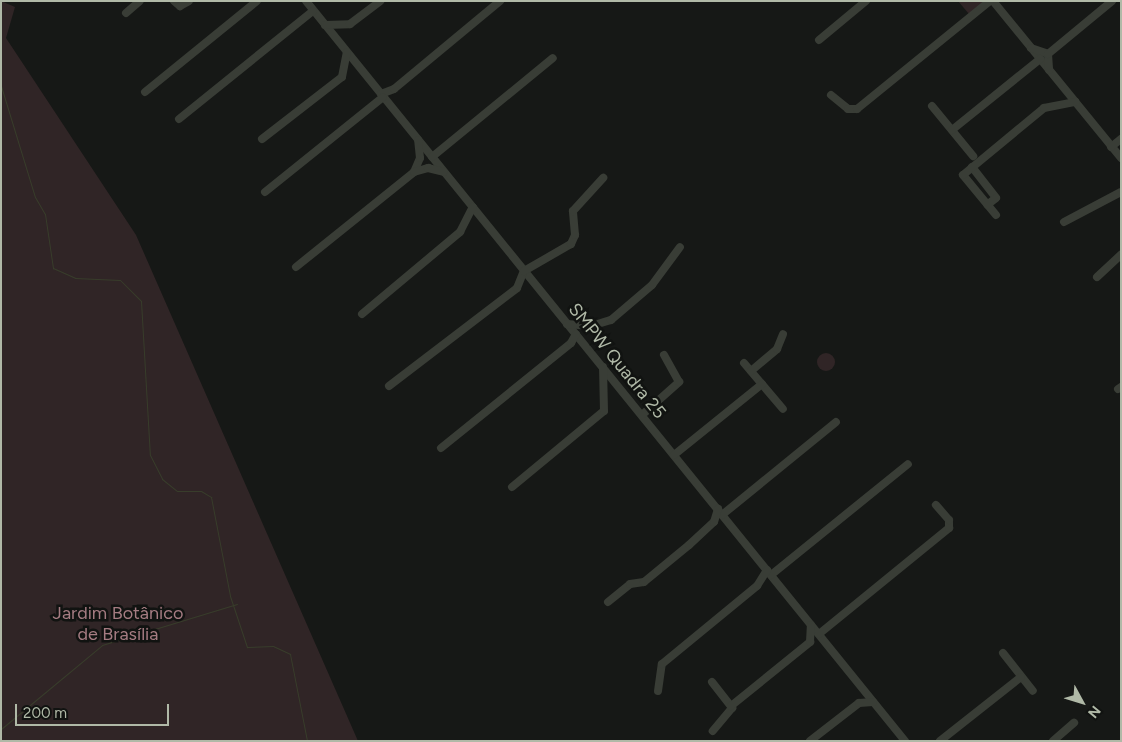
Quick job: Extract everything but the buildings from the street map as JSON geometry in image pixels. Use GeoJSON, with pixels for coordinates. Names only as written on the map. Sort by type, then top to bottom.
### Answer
{"type":"FeatureCollection","features":[{"type":"Feature","properties":{"kind":"street"},"geometry":{"type":"LineString","coordinates":[[126,13],[140,1]]}},
{"type":"Feature","properties":{"kind":"street"},"geometry":{"type":"LineString","coordinates":[[174,1],[181,6],[188,1]]}},
{"type":"Feature","properties":{"kind":"street"},"geometry":{"type":"LineString","coordinates":[[145,92],[257,1]]}},
{"type":"Feature","properties":{"kind":"street","name":"SMPW Quadra 25"},"geometry":{"type":"LineString","coordinates":[[306,1],[905,741]]}},
{"type":"Feature","properties":{"kind":"street"},"geometry":{"type":"LineString","coordinates":[[325,25],[350,24],[380,1]]}},
{"type":"Feature","properties":{"kind":"street"},"geometry":{"type":"LineString","coordinates":[[265,192],[500,1]]}},
{"type":"Feature","properties":{"kind":"street"},"geometry":{"type":"LineString","coordinates":[[819,40],[866,1]]}},
{"type":"Feature","properties":{"kind":"street"},"geometry":{"type":"LineString","coordinates":[[1048,54],[1112,1]]}},
{"type":"Feature","properties":{"kind":"street"},"geometry":{"type":"LineString","coordinates":[[831,95],[848,109],[857,109],[994,2],[1121,158]]}},
{"type":"Feature","properties":{"kind":"street"},"geometry":{"type":"LineString","coordinates":[[178,119],[313,11]]}},
{"type":"Feature","properties":{"kind":"street"},"geometry":{"type":"LineString","coordinates":[[1031,48],[1048,54]]}},
{"type":"Feature","properties":{"kind":"street"},"geometry":{"type":"LineString","coordinates":[[262,139],[342,77],[347,52]]}},
{"type":"Feature","properties":{"kind":"street"},"geometry":{"type":"LineString","coordinates":[[1048,54],[1049,70]]}},
{"type":"Feature","properties":{"kind":"street"},"geometry":{"type":"LineString","coordinates":[[432,157],[553,58]]}},
{"type":"Feature","properties":{"kind":"street"},"geometry":{"type":"LineString","coordinates":[[952,130],[1040,59]]}},
{"type":"Feature","properties":{"kind":"street"},"geometry":{"type":"LineString","coordinates":[[996,215],[963,175],[1044,108],[1075,102]]}},
{"type":"Feature","properties":{"kind":"street"},"geometry":{"type":"LineString","coordinates":[[932,106],[973,156]]}},
{"type":"Feature","properties":{"kind":"street"},"geometry":{"type":"LineString","coordinates":[[414,172],[420,158],[418,139]]}},
{"type":"Feature","properties":{"kind":"street"},"geometry":{"type":"LineString","coordinates":[[1111,147],[1121,139]]}},
{"type":"Feature","properties":{"kind":"street"},"geometry":{"type":"LineString","coordinates":[[972,167],[996,198],[987,205]]}},
{"type":"Feature","properties":{"kind":"street"},"geometry":{"type":"LineString","coordinates":[[296,267],[414,172],[428,168],[444,172]]}},
{"type":"Feature","properties":{"kind":"street"},"geometry":{"type":"LineString","coordinates":[[517,288],[524,271],[538,267],[573,242],[573,211],[603,178]]}},
{"type":"Feature","properties":{"kind":"street"},"geometry":{"type":"LineString","coordinates":[[1064,222],[1121,192]]}},
{"type":"Feature","properties":{"kind":"street"},"geometry":{"type":"LineString","coordinates":[[362,314],[460,232],[473,207]]}},
{"type":"Feature","properties":{"kind":"street"},"geometry":{"type":"LineString","coordinates":[[567,324],[591,326],[606,322],[648,290],[680,247]]}},
{"type":"Feature","properties":{"kind":"street"},"geometry":{"type":"LineString","coordinates":[[1097,277],[1121,255]]}},
{"type":"Feature","properties":{"kind":"street"},"geometry":{"type":"LineString","coordinates":[[389,386],[517,288],[536,285]]}},
{"type":"Feature","properties":{"kind":"street"},"geometry":{"type":"LineString","coordinates":[[441,448],[591,326]]}},
{"type":"Feature","properties":{"kind":"street"},"geometry":{"type":"LineString","coordinates":[[751,371],[777,349],[783,334]]}},
{"type":"Feature","properties":{"kind":"street"},"geometry":{"type":"LineString","coordinates":[[642,415],[679,382],[664,355]]}},
{"type":"Feature","properties":{"kind":"street"},"geometry":{"type":"LineString","coordinates":[[744,363],[782,409]]}},
{"type":"Feature","properties":{"kind":"street"},"geometry":{"type":"LineString","coordinates":[[512,487],[604,411],[603,367]]}},
{"type":"Feature","properties":{"kind":"street"},"geometry":{"type":"LineString","coordinates":[[674,455],[762,384]]}},
{"type":"Feature","properties":{"kind":"street"},"geometry":{"type":"LineString","coordinates":[[608,602],[630,584],[644,582],[722,515],[836,422]]}},
{"type":"Feature","properties":{"kind":"street"},"geometry":{"type":"LineString","coordinates":[[658,691],[662,664],[757,586],[769,572],[908,464]]}},
{"type":"Feature","properties":{"kind":"street"},"geometry":{"type":"LineString","coordinates":[[819,634],[949,528],[949,520],[936,505]]}},
{"type":"Feature","properties":{"kind":"street"},"geometry":{"type":"LineString","coordinates":[[714,522],[722,515]]}},
{"type":"Feature","properties":{"kind":"street"},"geometry":{"type":"LineString","coordinates":[[810,642],[811,624]]}},
{"type":"Feature","properties":{"kind":"street"},"geometry":{"type":"LineString","coordinates":[[713,730],[731,706],[810,642],[827,644]]}},
{"type":"Feature","properties":{"kind":"street"},"geometry":{"type":"LineString","coordinates":[[1003,653],[1033,691]]}},
{"type":"Feature","properties":{"kind":"street"},"geometry":{"type":"LineString","coordinates":[[940,741],[1021,677]]}},
{"type":"Feature","properties":{"kind":"street"},"geometry":{"type":"LineString","coordinates":[[712,682],[731,706]]}},
{"type":"Feature","properties":{"kind":"street"},"geometry":{"type":"LineString","coordinates":[[859,703],[863,688]]}},
{"type":"Feature","properties":{"kind":"street"},"geometry":{"type":"LineString","coordinates":[[810,741],[859,703],[873,702]]}},
{"type":"Feature","properties":{"kind":"street"},"geometry":{"type":"LineString","coordinates":[[1053,741],[1074,723]]}},
{"type":"Feature","properties":{"kind":"green space","name":"Jardim Botânico de Brasília"},"geometry":{"type":"Polygon","coordinates":[[[1,1],[15,7],[6,38],[136,235],[358,741],[1,741],[1,1]]]}},
{"type":"Feature","properties":{"kind":"green space"},"geometry":{"type":"Polygon","coordinates":[[[958,1],[985,1],[969,14],[958,1]]]}},
{"type":"Feature","properties":{"kind":"green space"},"geometry":{"type":"Polygon","coordinates":[[[826,353],[832,356],[835,362],[832,368],[826,371],[820,368],[817,362],[820,356],[826,353]]]}},
{"type":"Feature","properties":{"kind":"waterway"},"geometry":{"type":"LineString","coordinates":[[1,86],[35,197],[45,214],[53,268],[75,278],[120,280],[141,301],[150,455],[162,479],[177,491],[201,491],[211,497],[230,596],[247,647],[273,646],[290,654],[307,741]]}},
{"type":"Feature","properties":{"kind":"waterway"},"geometry":{"type":"LineString","coordinates":[[1,729],[102,645],[237,604]]}}]}
